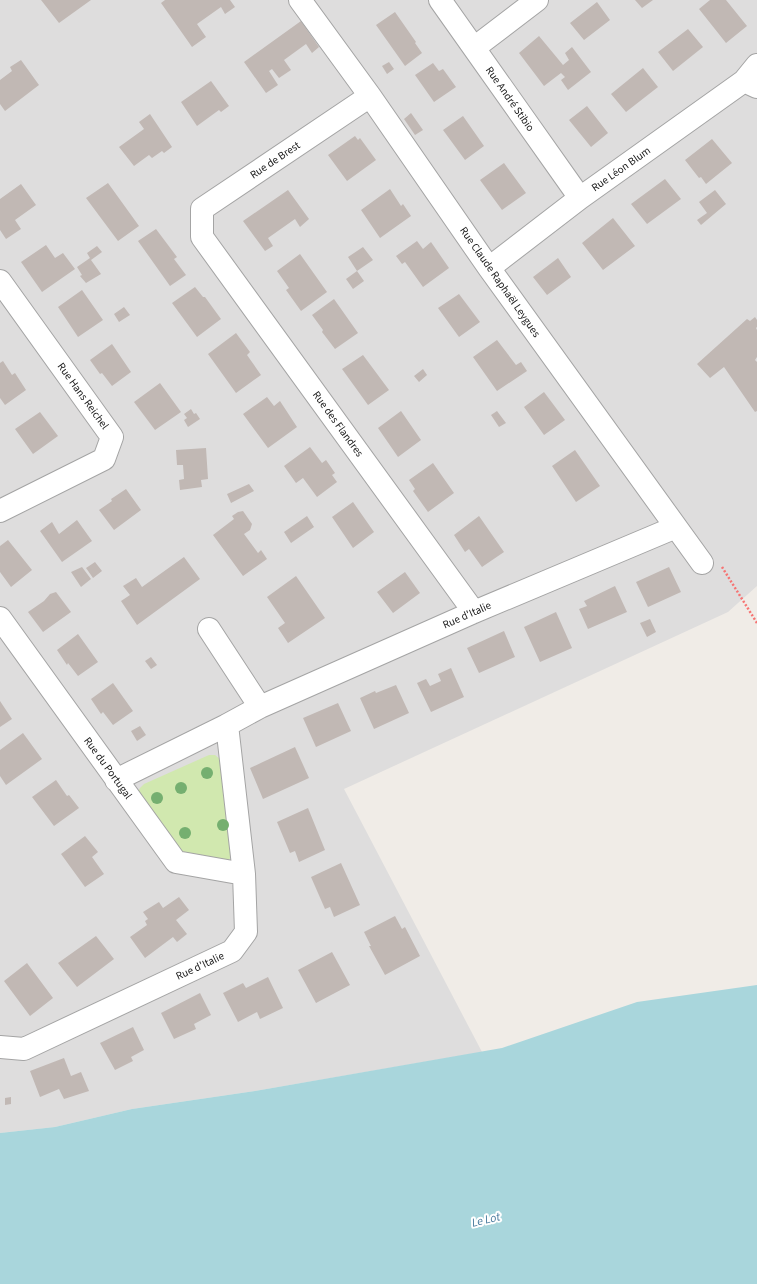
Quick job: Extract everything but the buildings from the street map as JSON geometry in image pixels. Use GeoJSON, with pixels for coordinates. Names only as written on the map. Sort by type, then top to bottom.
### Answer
{"type":"FeatureCollection","features":[{"type":"Feature","properties":{"kind":"street","name":"Rue Claude Raphaël Leygues"},"geometry":{"type":"LineString","coordinates":[[300,0],[370,96],[489,268],[676,527],[711,564]]}},
{"type":"Feature","properties":{"kind":"street","name":"Rue André Stibio"},"geometry":{"type":"LineString","coordinates":[[440,0],[580,198]]}},
{"type":"Feature","properties":{"kind":"street"},"geometry":{"type":"LineString","coordinates":[[474,48],[537,0]]}},
{"type":"Feature","properties":{"kind":"street","name":"Rue Léon Blum"},"geometry":{"type":"LineString","coordinates":[[489,268],[580,198],[753,78]]}},
{"type":"Feature","properties":{"kind":"street","name":"Rue de Brest"},"geometry":{"type":"LineString","coordinates":[[202,236],[202,209],[370,96]]}},
{"type":"Feature","properties":{"kind":"street","name":"Rue des Flandres"},"geometry":{"type":"LineString","coordinates":[[202,236],[474,612]]}},
{"type":"Feature","properties":{"kind":"street","name":"Rue Hans Reichel"},"geometry":{"type":"LineString","coordinates":[[0,281],[112,437],[104,459],[0,511]]}},
{"type":"Feature","properties":{"kind":"street","name":"Rue d'Italie"},"geometry":{"type":"LineString","coordinates":[[116,780],[260,707],[474,612],[676,527]]}},
{"type":"Feature","properties":{"kind":"street","name":"Rue du Portugal"},"geometry":{"type":"LineString","coordinates":[[0,618],[176,862],[244,874]]}},
{"type":"Feature","properties":{"kind":"street"},"geometry":{"type":"LineString","coordinates":[[209,629],[260,707]]}},
{"type":"Feature","properties":{"kind":"street","name":"Rue d'Italie"},"geometry":{"type":"LineString","coordinates":[[0,1047],[24,1049],[232,951],[246,932],[244,874],[227,725]]}},
{"type":"Feature","properties":{"kind":"path"},"geometry":{"type":"LineString","coordinates":[[711,564],[757,623]]}},
{"type":"Feature","properties":{"kind":"shaded area"},"geometry":{"type":"Polygon","coordinates":[[[0,0],[757,0],[757,586],[728,612],[344,789],[482,1052],[255,1091],[132,1109],[55,1127],[0,1133],[0,0]]]}},
{"type":"Feature","properties":{"kind":"green space"},"geometry":{"type":"Polygon","coordinates":[[[209,755],[215,755],[221,760],[231,856],[229,860],[223,863],[186,859],[138,792],[144,784],[209,755]]]}},
{"type":"Feature","properties":{"kind":"water","name":"Le Lot"},"geometry":{"type":"Polygon","coordinates":[[[757,985],[757,1284],[0,1284],[0,1133],[55,1127],[132,1109],[255,1091],[502,1048],[637,1002],[757,985]]]}}]}
